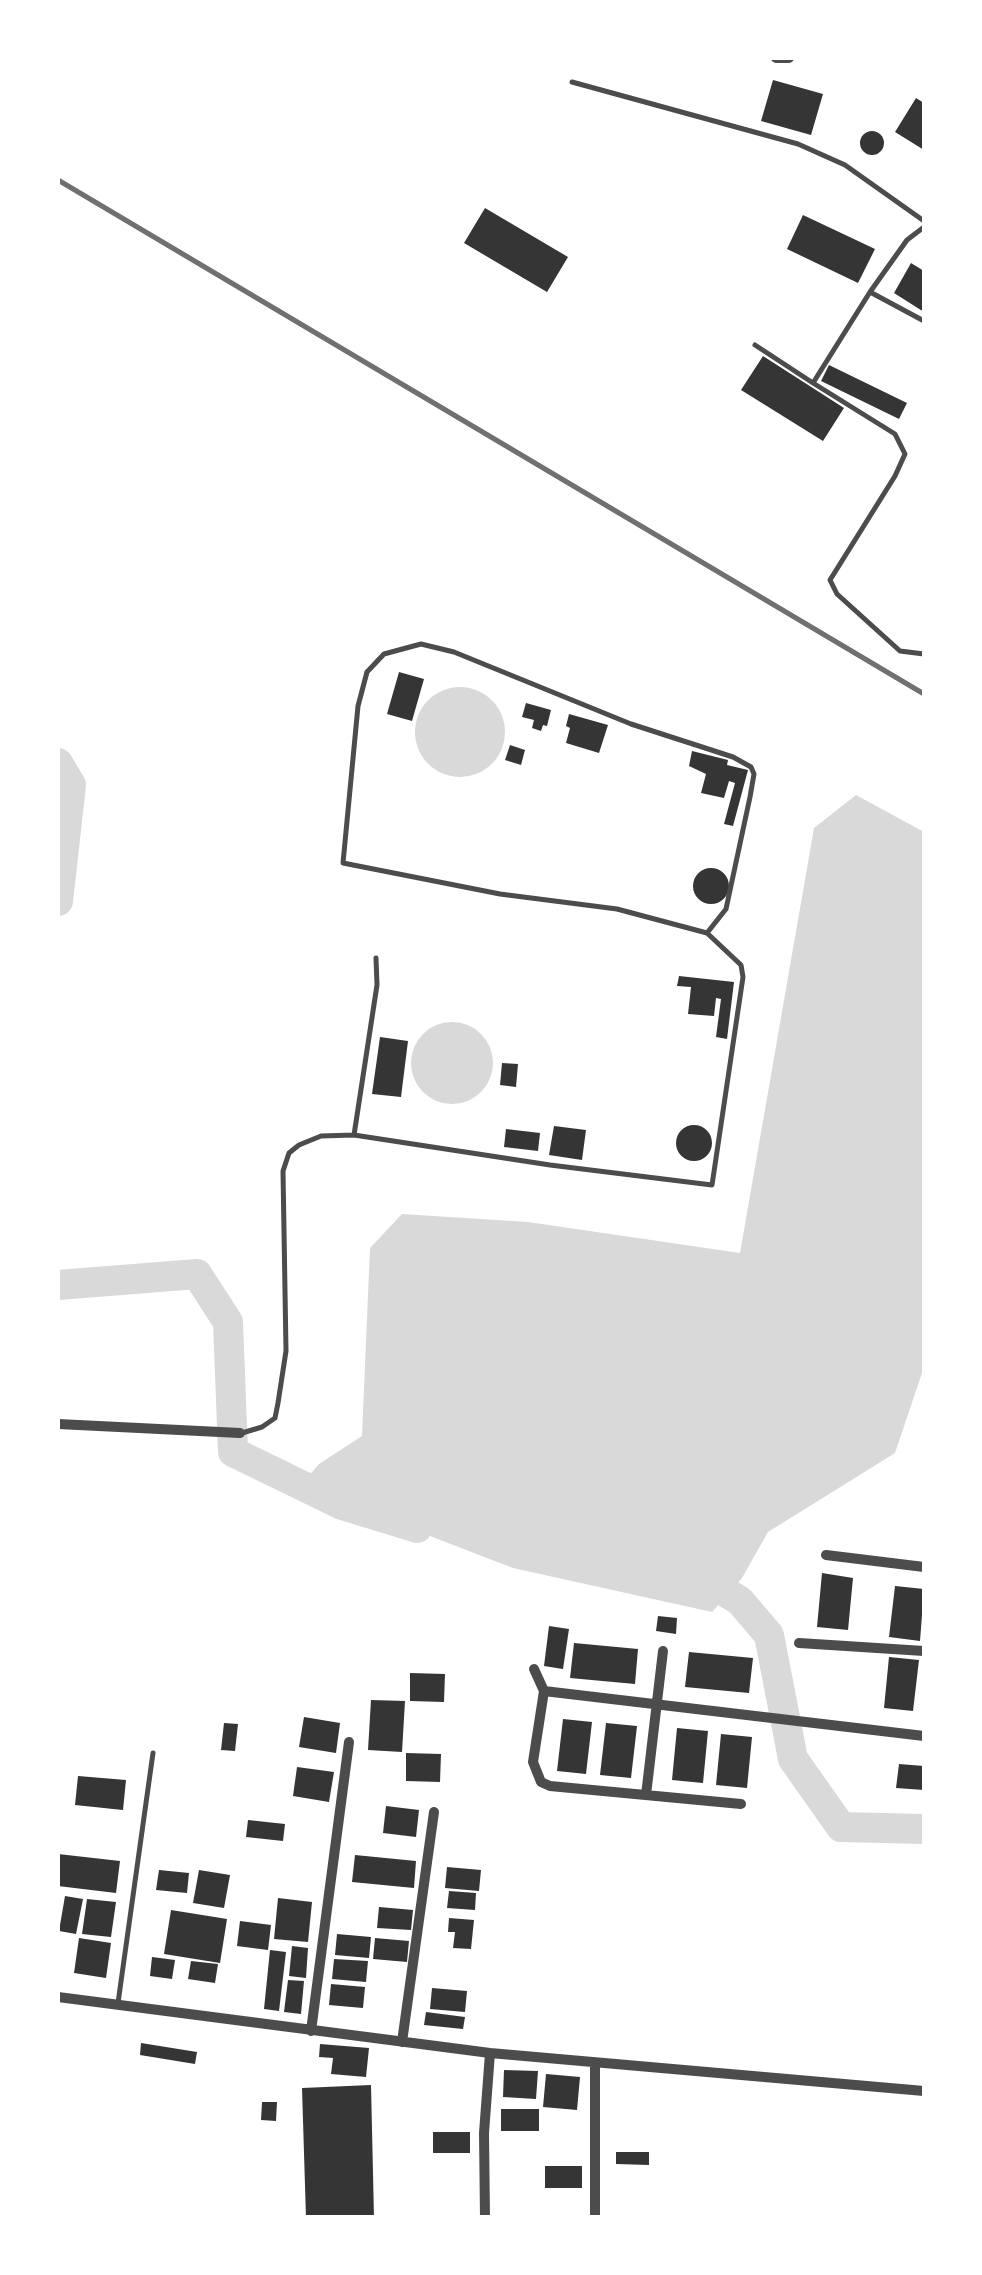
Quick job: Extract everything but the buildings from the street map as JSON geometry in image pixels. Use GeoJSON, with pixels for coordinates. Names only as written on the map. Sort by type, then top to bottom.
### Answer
{"type":"FeatureCollection","features":[{"type":"Feature","properties":{"kind":"street"},"geometry":{"type":"LineString","coordinates":[[776,58],[790,58]]}},
{"type":"Feature","properties":{"kind":"street"},"geometry":{"type":"LineString","coordinates":[[58,1424],[240,1433]]}},
{"type":"Feature","properties":{"kind":"street"},"geometry":{"type":"LineString","coordinates":[[826,1556],[924,1566]]}},
{"type":"Feature","properties":{"kind":"street"},"geometry":{"type":"LineString","coordinates":[[799,1643],[924,1651]]}},
{"type":"Feature","properties":{"kind":"street"},"geometry":{"type":"LineString","coordinates":[[646,1795],[663,1651]]}},
{"type":"Feature","properties":{"kind":"street"},"geometry":{"type":"LineString","coordinates":[[534,1669],[544,1691],[533,1762],[542,1782],[550,1786],[742,1804]]}},
{"type":"Feature","properties":{"kind":"street"},"geometry":{"type":"LineString","coordinates":[[544,1691],[924,1736]]}},
{"type":"Feature","properties":{"kind":"street"},"geometry":{"type":"LineString","coordinates":[[311,2030],[350,1742]]}},
{"type":"Feature","properties":{"kind":"street"},"geometry":{"type":"LineString","coordinates":[[402,2042],[434,1812]]}},
{"type":"Feature","properties":{"kind":"street"},"geometry":{"type":"LineString","coordinates":[[58,1997],[490,2053],[924,2091]]}},
{"type":"Feature","properties":{"kind":"street"},"geometry":{"type":"LineString","coordinates":[[485,2218],[484,2133],[490,2053]]}},
{"type":"Feature","properties":{"kind":"street"},"geometry":{"type":"LineString","coordinates":[[594,2218],[595,2063]]}},
{"type":"Feature","properties":{"kind":"lane"},"geometry":{"type":"LineString","coordinates":[[572,82],[798,144],[845,165],[924,224],[907,240],[870,292],[813,383]]}},
{"type":"Feature","properties":{"kind":"lane"},"geometry":{"type":"LineString","coordinates":[[870,292],[924,321]]}},
{"type":"Feature","properties":{"kind":"lane"},"geometry":{"type":"LineString","coordinates":[[755,345],[895,434],[903,447],[905,454],[895,476],[830,580],[837,594],[900,651],[924,654]]}},
{"type":"Feature","properties":{"kind":"lane"},"geometry":{"type":"LineString","coordinates":[[240,1433],[262,1428],[275,1418],[286,1351],[284,1171],[289,1153],[299,1145],[322,1136],[354,1134],[550,1165],[712,1185],[743,978],[740,965],[707,933],[617,909],[500,894],[343,863],[358,706],[367,672],[384,654],[398,648],[421,644],[454,652],[632,724],[733,757],[752,767],[750,797],[726,909],[707,933]]}},
{"type":"Feature","properties":{"kind":"lane"},"geometry":{"type":"LineString","coordinates":[[354,1134],[377,984],[376,958]]}},
{"type":"Feature","properties":{"kind":"lane"},"geometry":{"type":"LineString","coordinates":[[118,2005],[153,1754]]}},
{"type":"Feature","properties":{"kind":"shaded area"},"geometry":{"type":"Polygon","coordinates":[[[460,687],[492,700],[505,732],[492,764],[460,777],[428,764],[415,732],[428,700],[460,687]]]}},
{"type":"Feature","properties":{"kind":"shaded area"},"geometry":{"type":"Polygon","coordinates":[[[856,795],[924,832],[924,1367],[895,1453],[768,1532],[742,1578],[712,1612],[513,1568],[300,1486],[319,1464],[362,1436],[370,1248],[402,1214],[528,1222],[740,1253],[814,828],[856,795]]]}},
{"type":"Feature","properties":{"kind":"shaded area"},"geometry":{"type":"Polygon","coordinates":[[[452,1022],[481,1034],[493,1063],[481,1092],[452,1104],[423,1092],[411,1063],[423,1034],[452,1022]]]}},
{"type":"Feature","properties":{"kind":"waterway"},"geometry":{"type":"LineString","coordinates":[[58,763],[71,785],[58,901]]}},
{"type":"Feature","properties":{"kind":"waterway"},"geometry":{"type":"LineString","coordinates":[[58,1285],[197,1274],[228,1322],[233,1452],[342,1505],[417,1528]]}},
{"type":"Feature","properties":{"kind":"waterway"},"geometry":{"type":"LineString","coordinates":[[689,1588],[719,1588],[740,1601],[769,1635],[793,1759],[841,1827],[924,1829]]}},
{"type":"Feature","properties":{"kind":"railway"},"geometry":{"type":"LineString","coordinates":[[58,180],[924,694]]}}]}
